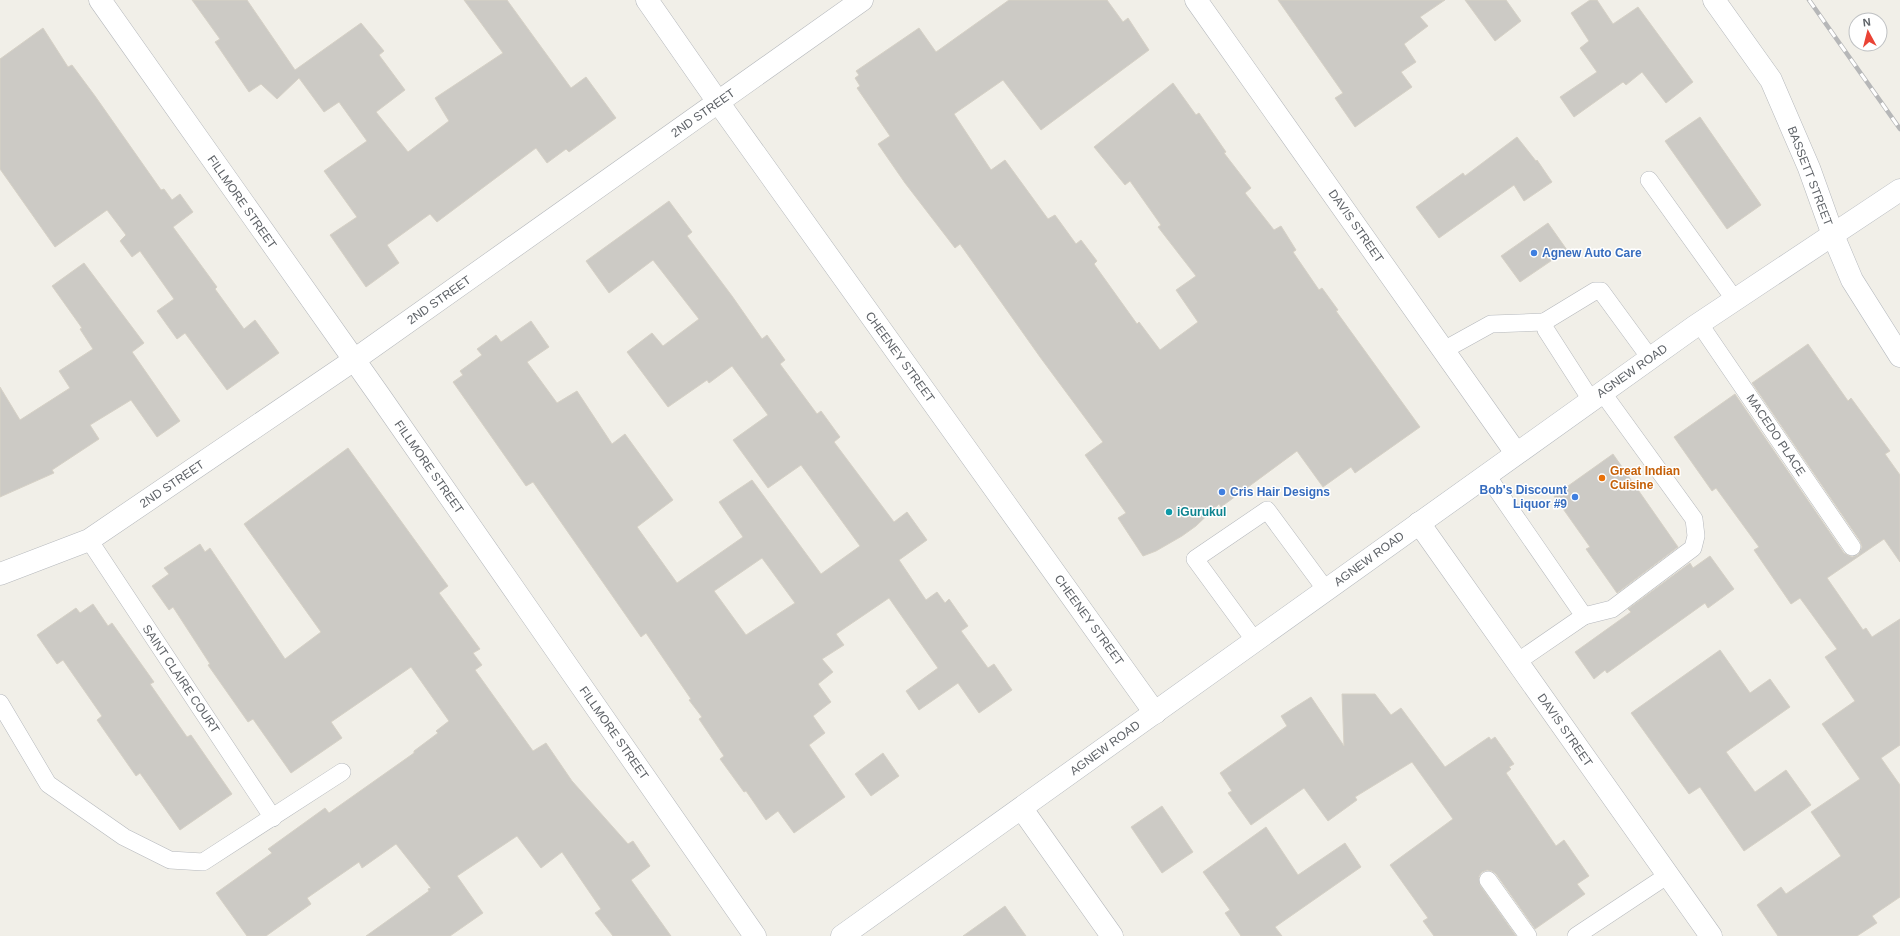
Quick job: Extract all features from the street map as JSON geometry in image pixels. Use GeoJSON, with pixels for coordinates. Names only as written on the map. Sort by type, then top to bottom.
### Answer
{"type":"FeatureCollection","features":[{"type":"Feature","properties":{"kind":"street","name":"FILLMORE STREET"},"geometry":{"type":"LineString","coordinates":[[100,0],[354,360],[755,936]]}},
{"type":"Feature","properties":{"kind":"street","name":"CHEENEY STREET"},"geometry":{"type":"LineString","coordinates":[[647,0],[718,102],[1155,713]]}},
{"type":"Feature","properties":{"kind":"street","name":"2ND STREET"},"geometry":{"type":"LineString","coordinates":[[0,574],[89,540],[354,360],[862,0]]}},
{"type":"Feature","properties":{"kind":"street","name":"DAVIS STREET"},"geometry":{"type":"LineString","coordinates":[[1196,0],[1516,453]]}},
{"type":"Feature","properties":{"kind":"street","name":"BASSETT STREET"},"geometry":{"type":"LineString","coordinates":[[1714,0],[1771,80],[1809,168],[1833,235],[1852,280],[1900,356]]}},
{"type":"Feature","properties":{"kind":"street","name":"AGNEW ROAD"},"geometry":{"type":"LineString","coordinates":[[842,936],[1022,809],[1486,474],[1699,323],[1900,190]]}},
{"type":"Feature","properties":{"kind":"street","name":"DAVIS STREET"},"geometry":{"type":"LineString","coordinates":[[1419,523],[1711,936]]}},
{"type":"Feature","properties":{"kind":"street"},"geometry":{"type":"LineString","coordinates":[[1022,809],[1112,936]]}},
{"type":"Feature","properties":{"kind":"lane"},"geometry":{"type":"LineString","coordinates":[[1649,180],[1735,300]]}},
{"type":"Feature","properties":{"kind":"lane"},"geometry":{"type":"LineString","coordinates":[[1444,350],[1491,324],[1544,322],[1595,291],[1601,291],[1650,358]]}},
{"type":"Feature","properties":{"kind":"lane"},"geometry":{"type":"LineString","coordinates":[[1517,662],[1584,616],[1612,609],[1693,548],[1696,536],[1694,519],[1596,396],[1546,330],[1544,322]]}},
{"type":"Feature","properties":{"kind":"lane","name":"MACEDO PLACE"},"geometry":{"type":"LineString","coordinates":[[1699,323],[1852,547]]}},
{"type":"Feature","properties":{"kind":"lane"},"geometry":{"type":"LineString","coordinates":[[1486,474],[1584,616]]}},
{"type":"Feature","properties":{"kind":"lane"},"geometry":{"type":"LineString","coordinates":[[1255,641],[1195,559],[1267,510],[1326,590]]}},
{"type":"Feature","properties":{"kind":"lane","name":"SAINT CLAIRE COURT"},"geometry":{"type":"LineString","coordinates":[[89,540],[273,818]]}},
{"type":"Feature","properties":{"kind":"lane"},"geometry":{"type":"LineString","coordinates":[[0,703],[48,784],[124,837],[170,860],[203,862],[342,772]]}},
{"type":"Feature","properties":{"kind":"lane"},"geometry":{"type":"LineString","coordinates":[[1576,936],[1668,875]]}},
{"type":"Feature","properties":{"kind":"lane"},"geometry":{"type":"LineString","coordinates":[[1488,880],[1528,936]]}},
{"type":"Feature","properties":{"kind":"building"},"geometry":{"type":"Polygon","coordinates":[[[192,0],[247,0],[295,70],[361,23],[384,51],[379,55],[405,90],[376,112],[408,152],[449,121],[435,98],[503,53],[464,0],[507,0],[571,88],[586,77],[616,118],[569,152],[566,149],[547,163],[536,148],[437,222],[430,214],[387,245],[399,263],[366,287],[330,235],[357,217],[324,171],[367,141],[339,102],[324,112],[299,78],[277,99],[261,84],[249,92],[215,42],[220,39],[192,0]]]}},
{"type":"Feature","properties":{"kind":"building"},"geometry":{"type":"Polygon","coordinates":[[[1009,0],[1107,0],[1123,22],[1128,18],[1149,50],[1041,130],[1003,80],[954,114],[991,170],[1005,160],[1048,219],[1055,215],[1076,244],[1081,240],[1097,261],[1094,264],[1137,324],[1139,322],[1160,350],[1198,322],[1176,290],[1196,276],[1158,227],[1161,225],[1130,181],[1125,185],[1094,147],[1173,83],[1196,115],[1199,113],[1226,152],[1224,153],[1251,188],[1245,193],[1274,230],[1281,226],[1296,250],[1293,252],[1319,290],[1322,288],[1338,310],[1336,311],[1420,427],[1355,473],[1351,467],[1323,487],[1297,451],[1221,507],[1219,504],[1196,526],[1182,536],[1156,551],[1143,556],[1118,518],[1126,513],[1085,455],[1103,442],[1040,357],[960,244],[955,248],[905,183],[878,144],[890,136],[857,88],[860,86],[855,78],[859,75],[856,71],[919,28],[936,52],[1009,0]]]}},
{"type":"Feature","properties":{"kind":"building"},"geometry":{"type":"Polygon","coordinates":[[[1278,0],[1445,0],[1420,17],[1428,26],[1404,44],[1416,62],[1401,72],[1412,87],[1355,127],[1335,98],[1343,93],[1278,0]]]}},
{"type":"Feature","properties":{"kind":"building"},"geometry":{"type":"Polygon","coordinates":[[[1465,0],[1506,0],[1521,21],[1495,41],[1465,0]]]}},
{"type":"Feature","properties":{"kind":"building"},"geometry":{"type":"Polygon","coordinates":[[[1590,0],[1597,0],[1613,24],[1638,7],[1693,82],[1666,103],[1642,72],[1626,85],[1623,82],[1574,117],[1560,97],[1597,72],[1580,48],[1589,41],[1571,13],[1590,0]]]}},
{"type":"Feature","properties":{"kind":"building"},"geometry":{"type":"Polygon","coordinates":[[[43,28],[68,67],[72,65],[161,190],[164,189],[172,200],[180,194],[193,212],[173,227],[217,287],[215,289],[244,329],[255,320],[279,353],[227,390],[185,333],[177,339],[157,311],[174,299],[140,251],[132,257],[120,241],[126,235],[107,210],[55,247],[0,169],[0,59],[43,28]]]}},
{"type":"Feature","properties":{"kind":"building"},"geometry":{"type":"Polygon","coordinates":[[[1700,117],[1761,205],[1727,229],[1665,141],[1700,117]]]}},
{"type":"Feature","properties":{"kind":"building"},"geometry":{"type":"Polygon","coordinates":[[[1517,137],[1536,161],[1537,160],[1552,182],[1524,201],[1514,185],[1439,238],[1416,207],[1463,173],[1465,176],[1517,137]]]}},
{"type":"Feature","properties":{"kind":"building"},"geometry":{"type":"Polygon","coordinates":[[[669,201],[692,232],[687,236],[762,339],[767,335],[785,360],[780,364],[817,414],[821,411],[840,437],[834,442],[894,522],[907,512],[927,540],[899,560],[926,600],[937,592],[945,603],[949,599],[968,626],[961,631],[988,668],[994,664],[1012,690],[979,713],[958,683],[919,710],[906,691],[938,668],[889,598],[836,634],[844,645],[822,659],[833,672],[818,684],[831,702],[813,716],[825,733],[809,745],[845,797],[794,833],[778,811],[766,820],[746,791],[744,792],[720,759],[724,756],[699,719],[702,717],[689,700],[691,699],[646,633],[641,637],[533,482],[526,486],[453,382],[463,375],[460,371],[482,355],[477,349],[496,335],[501,342],[531,321],[549,347],[527,362],[557,403],[577,391],[612,444],[625,434],[673,500],[637,527],[677,583],[743,537],[719,502],[752,480],[821,574],[860,546],[801,465],[768,488],[733,440],[768,415],[732,366],[709,383],[707,380],[668,407],[627,352],[652,333],[663,346],[699,319],[653,260],[609,293],[586,261],[669,201]],[[762,558],[714,591],[746,635],[795,603],[762,558]]]}},
{"type":"Feature","properties":{"kind":"building","name":"Agnew Auto Care"},"geometry":{"type":"Polygon","coordinates":[[[1548,223],[1567,250],[1520,282],[1501,256],[1548,223]]]}},
{"type":"Feature","properties":{"kind":"building"},"geometry":{"type":"Polygon","coordinates":[[[84,263],[144,343],[132,352],[180,421],[157,437],[131,400],[90,425],[99,439],[52,470],[54,473],[0,497],[0,387],[20,420],[70,388],[59,371],[93,349],[80,329],[82,328],[52,286],[84,263]]]}},
{"type":"Feature","properties":{"kind":"building"},"geometry":{"type":"Polygon","coordinates":[[[1808,344],[1848,401],[1851,398],[1890,451],[1885,454],[1900,475],[1900,562],[1884,539],[1827,578],[1863,630],[1866,628],[1872,637],[1900,619],[1900,745],[1881,758],[1900,785],[1900,897],[1872,916],[1877,923],[1857,936],[1778,936],[1757,905],[1781,887],[1786,894],[1841,856],[1811,812],[1860,779],[1822,724],[1855,701],[1825,657],[1837,649],[1800,598],[1791,604],[1754,550],[1759,547],[1716,488],[1712,491],[1674,437],[1735,394],[1844,553],[1852,557],[1858,555],[1862,547],[1860,541],[1752,383],[1808,344]]]}},
{"type":"Feature","properties":{"kind":"building"},"geometry":{"type":"Polygon","coordinates":[[[348,448],[448,586],[439,593],[480,649],[473,653],[482,665],[475,670],[533,751],[546,743],[572,781],[628,844],[633,841],[650,866],[631,880],[671,936],[613,936],[595,913],[601,909],[562,852],[541,868],[517,836],[457,876],[483,913],[450,936],[366,936],[429,891],[428,889],[431,888],[396,844],[362,868],[359,862],[307,898],[311,904],[266,936],[247,936],[216,893],[272,853],[268,849],[325,808],[329,813],[414,753],[414,751],[438,733],[436,731],[449,721],[411,667],[331,722],[342,738],[291,773],[253,719],[248,722],[208,665],[210,664],[173,607],[169,610],[152,586],[169,574],[164,568],[200,544],[205,552],[210,548],[285,659],[321,632],[244,524],[348,448]]]}},
{"type":"Feature","properties":{"kind":"building"},"geometry":{"type":"Polygon","coordinates":[[[1613,454],[1678,547],[1617,593],[1586,549],[1590,547],[1554,496],[1613,454]]]}},
{"type":"Feature","properties":{"kind":"building"},"geometry":{"type":"Polygon","coordinates":[[[1710,556],[1734,589],[1708,608],[1705,603],[1607,673],[1605,670],[1594,679],[1575,652],[1631,612],[1628,609],[1690,563],[1693,568],[1710,556]]]}},
{"type":"Feature","properties":{"kind":"building"},"geometry":{"type":"Polygon","coordinates":[[[93,604],[108,626],[112,623],[154,682],[150,684],[187,737],[191,735],[232,794],[180,830],[140,773],[136,776],[97,720],[102,716],[63,660],[57,664],[37,635],[76,608],[80,613],[93,604]]]}},
{"type":"Feature","properties":{"kind":"building"},"geometry":{"type":"Polygon","coordinates":[[[1720,650],[1750,693],[1770,679],[1790,707],[1726,752],[1755,792],[1786,770],[1811,805],[1744,851],[1700,787],[1689,794],[1631,713],[1720,650]]]}},
{"type":"Feature","properties":{"kind":"building"},"geometry":{"type":"Polygon","coordinates":[[[1342,694],[1375,694],[1391,715],[1401,708],[1445,767],[1489,737],[1491,740],[1495,737],[1514,764],[1509,767],[1511,769],[1506,773],[1556,846],[1564,840],[1589,876],[1577,884],[1585,894],[1535,929],[1496,874],[1487,870],[1482,872],[1479,876],[1480,885],[1516,936],[1434,936],[1423,921],[1428,918],[1390,865],[1453,819],[1412,762],[1355,797],[1357,800],[1328,821],[1304,788],[1251,825],[1228,793],[1232,791],[1220,773],[1287,726],[1281,716],[1311,697],[1344,746],[1342,694]]]}},
{"type":"Feature","properties":{"kind":"building"},"geometry":{"type":"Polygon","coordinates":[[[883,753],[899,776],[871,796],[855,774],[883,753]]]}},
{"type":"Feature","properties":{"kind":"building"},"geometry":{"type":"Polygon","coordinates":[[[1162,806],[1193,852],[1162,873],[1131,827],[1162,806]]]}},
{"type":"Feature","properties":{"kind":"building"},"geometry":{"type":"Polygon","coordinates":[[[1266,827],[1298,875],[1345,843],[1361,867],[1275,927],[1282,936],[1241,936],[1225,913],[1230,910],[1203,872],[1266,827]]]}},
{"type":"Feature","properties":{"kind":"building"},"geometry":{"type":"Polygon","coordinates":[[[1005,906],[1026,936],[963,936],[1005,906]]]}},
{"type":"Feature","properties":{"kind":"railway"},"geometry":{"type":"LineString","coordinates":[[1809,0],[1900,129]]}},
{"type":"Feature","properties":{"kind":"place","name":"Agnew Auto Care"},"geometry":{"type":"Point","coordinates":[1534,253]}},
{"type":"Feature","properties":{"kind":"place","name":"Great Indian Cuisine"},"geometry":{"type":"Point","coordinates":[1602,478]}},
{"type":"Feature","properties":{"kind":"place","name":"Cris Hair Designs"},"geometry":{"type":"Point","coordinates":[1222,492]}},
{"type":"Feature","properties":{"kind":"place","name":"Bob's Discount Liquor #9"},"geometry":{"type":"Point","coordinates":[1575,497]}},
{"type":"Feature","properties":{"kind":"place","name":"iGurukul"},"geometry":{"type":"Point","coordinates":[1169,512]}}]}
